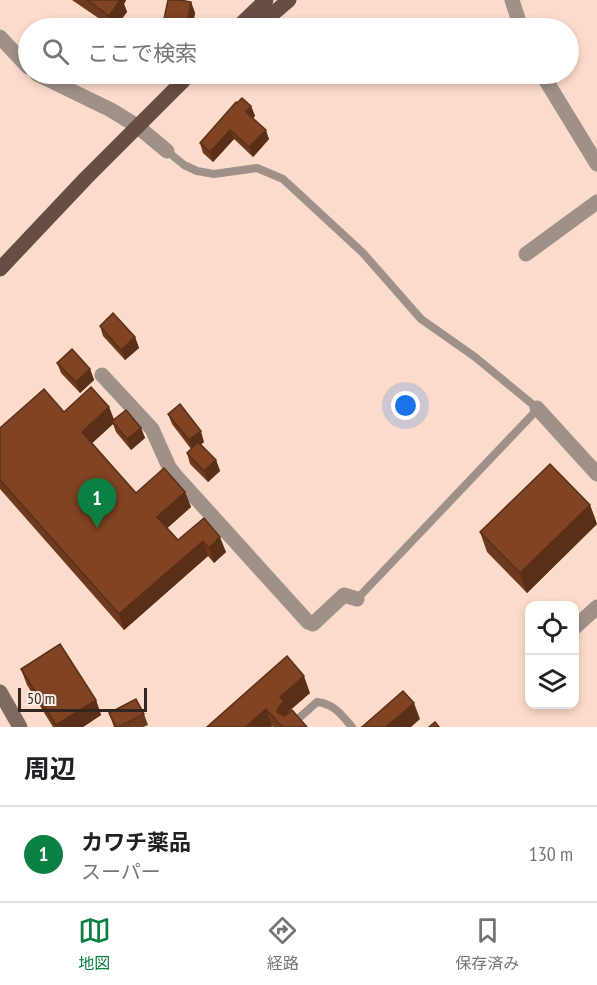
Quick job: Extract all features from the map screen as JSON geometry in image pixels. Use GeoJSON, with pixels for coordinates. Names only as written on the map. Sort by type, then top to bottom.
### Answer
{"type":"FeatureCollection","features":[{"type":"Feature","properties":{"kind":"main road"},"geometry":{"type":"LineString","coordinates":[[247,18],[266,0]]}},
{"type":"Feature","properties":{"kind":"main road"},"geometry":{"type":"LineString","coordinates":[[268,18],[289,0]]}},
{"type":"Feature","properties":{"kind":"main road"},"geometry":{"type":"LineString","coordinates":[[0,269],[180,84]]}},
{"type":"Feature","properties":{"kind":"main road"},"geometry":{"type":"LineString","coordinates":[[137,126],[190,84]]}},
{"type":"Feature","properties":{"kind":"street"},"geometry":{"type":"LineString","coordinates":[[512,0],[518,18]]}},
{"type":"Feature","properties":{"kind":"street"},"geometry":{"type":"LineString","coordinates":[[0,37],[18,56]]}},
{"type":"Feature","properties":{"kind":"street"},"geometry":{"type":"LineString","coordinates":[[58,84],[111,110],[137,126],[167,151]]}},
{"type":"Feature","properties":{"kind":"street"},"geometry":{"type":"LineString","coordinates":[[548,84],[597,164]]}},
{"type":"Feature","properties":{"kind":"street"},"geometry":{"type":"LineString","coordinates":[[526,254],[597,202]]}},
{"type":"Feature","properties":{"kind":"street"},"geometry":{"type":"LineString","coordinates":[[102,375],[152,429],[175,475],[308,622],[313,624],[344,595],[357,599]]}},
{"type":"Feature","properties":{"kind":"street"},"geometry":{"type":"LineString","coordinates":[[537,408],[597,474]]}},
{"type":"Feature","properties":{"kind":"street"},"geometry":{"type":"LineString","coordinates":[[579,623],[597,607]]}},
{"type":"Feature","properties":{"kind":"street"},"geometry":{"type":"LineString","coordinates":[[0,692],[20,727]]}},
{"type":"Feature","properties":{"kind":"lane"},"geometry":{"type":"LineString","coordinates":[[167,151],[184,165],[197,171],[214,174],[257,168],[283,179],[363,253],[422,319],[475,357],[537,408],[357,599]]}},
{"type":"Feature","properties":{"kind":"lane"},"geometry":{"type":"LineString","coordinates":[[289,727],[317,702],[336,708],[352,727]]}},
{"type":"Feature","properties":{"kind":"building"},"geometry":{"type":"Polygon","coordinates":[[[87,0],[120,0],[109,16],[87,0]]]}},
{"type":"Feature","properties":{"kind":"building"},"geometry":{"type":"Polygon","coordinates":[[[168,0],[191,2],[188,18],[164,18],[168,0]]]}},
{"type":"Feature","properties":{"kind":"building"},"geometry":{"type":"Polygon","coordinates":[[[242,98],[251,106],[246,112],[266,130],[249,147],[230,130],[210,152],[200,143],[242,98]]]}},
{"type":"Feature","properties":{"kind":"building"},"geometry":{"type":"Polygon","coordinates":[[[113,313],[135,337],[121,350],[100,326],[113,313]]]}},
{"type":"Feature","properties":{"kind":"building"},"geometry":{"type":"Polygon","coordinates":[[[72,349],[90,369],[76,382],[57,363],[72,349]]]}},
{"type":"Feature","properties":{"kind":"building"},"geometry":{"type":"Polygon","coordinates":[[[91,387],[109,407],[82,432],[136,493],[164,468],[185,492],[157,517],[178,540],[204,518],[220,537],[209,548],[203,541],[119,614],[0,480],[0,428],[44,389],[64,412],[91,387]]]}},
{"type":"Feature","properties":{"kind":"building"},"geometry":{"type":"Polygon","coordinates":[[[180,404],[201,431],[189,440],[168,414],[180,404]]]}},
{"type":"Feature","properties":{"kind":"building"},"geometry":{"type":"Polygon","coordinates":[[[126,410],[141,428],[127,439],[112,421],[126,410]]]}},
{"type":"Feature","properties":{"kind":"building"},"geometry":{"type":"Polygon","coordinates":[[[198,442],[216,460],[204,471],[187,453],[198,442]]]}},
{"type":"Feature","properties":{"kind":"building"},"geometry":{"type":"Polygon","coordinates":[[[550,464],[590,505],[520,573],[480,532],[550,464]]]}},
{"type":"Feature","properties":{"kind":"building"},"geometry":{"type":"Polygon","coordinates":[[[60,644],[96,700],[56,725],[21,669],[60,644]]]}},
{"type":"Feature","properties":{"kind":"building"},"geometry":{"type":"Polygon","coordinates":[[[287,656],[304,676],[280,697],[284,701],[277,712],[284,716],[292,710],[307,727],[282,727],[266,709],[246,727],[207,727],[287,656]]]}},
{"type":"Feature","properties":{"kind":"building"},"geometry":{"type":"Polygon","coordinates":[[[403,691],[414,703],[386,727],[362,727],[403,691]]]}},
{"type":"Feature","properties":{"kind":"building"},"geometry":{"type":"Polygon","coordinates":[[[136,699],[144,714],[116,727],[109,713],[136,699]]]}},
{"type":"Feature","properties":{"kind":"building"},"geometry":{"type":"Polygon","coordinates":[[[435,722],[439,727],[429,727],[435,722]]]}},
{"type":"Feature","properties":{"kind":"place","name":"カワチ薬品"},"geometry":{"type":"Point","coordinates":[97,528]}}]}
